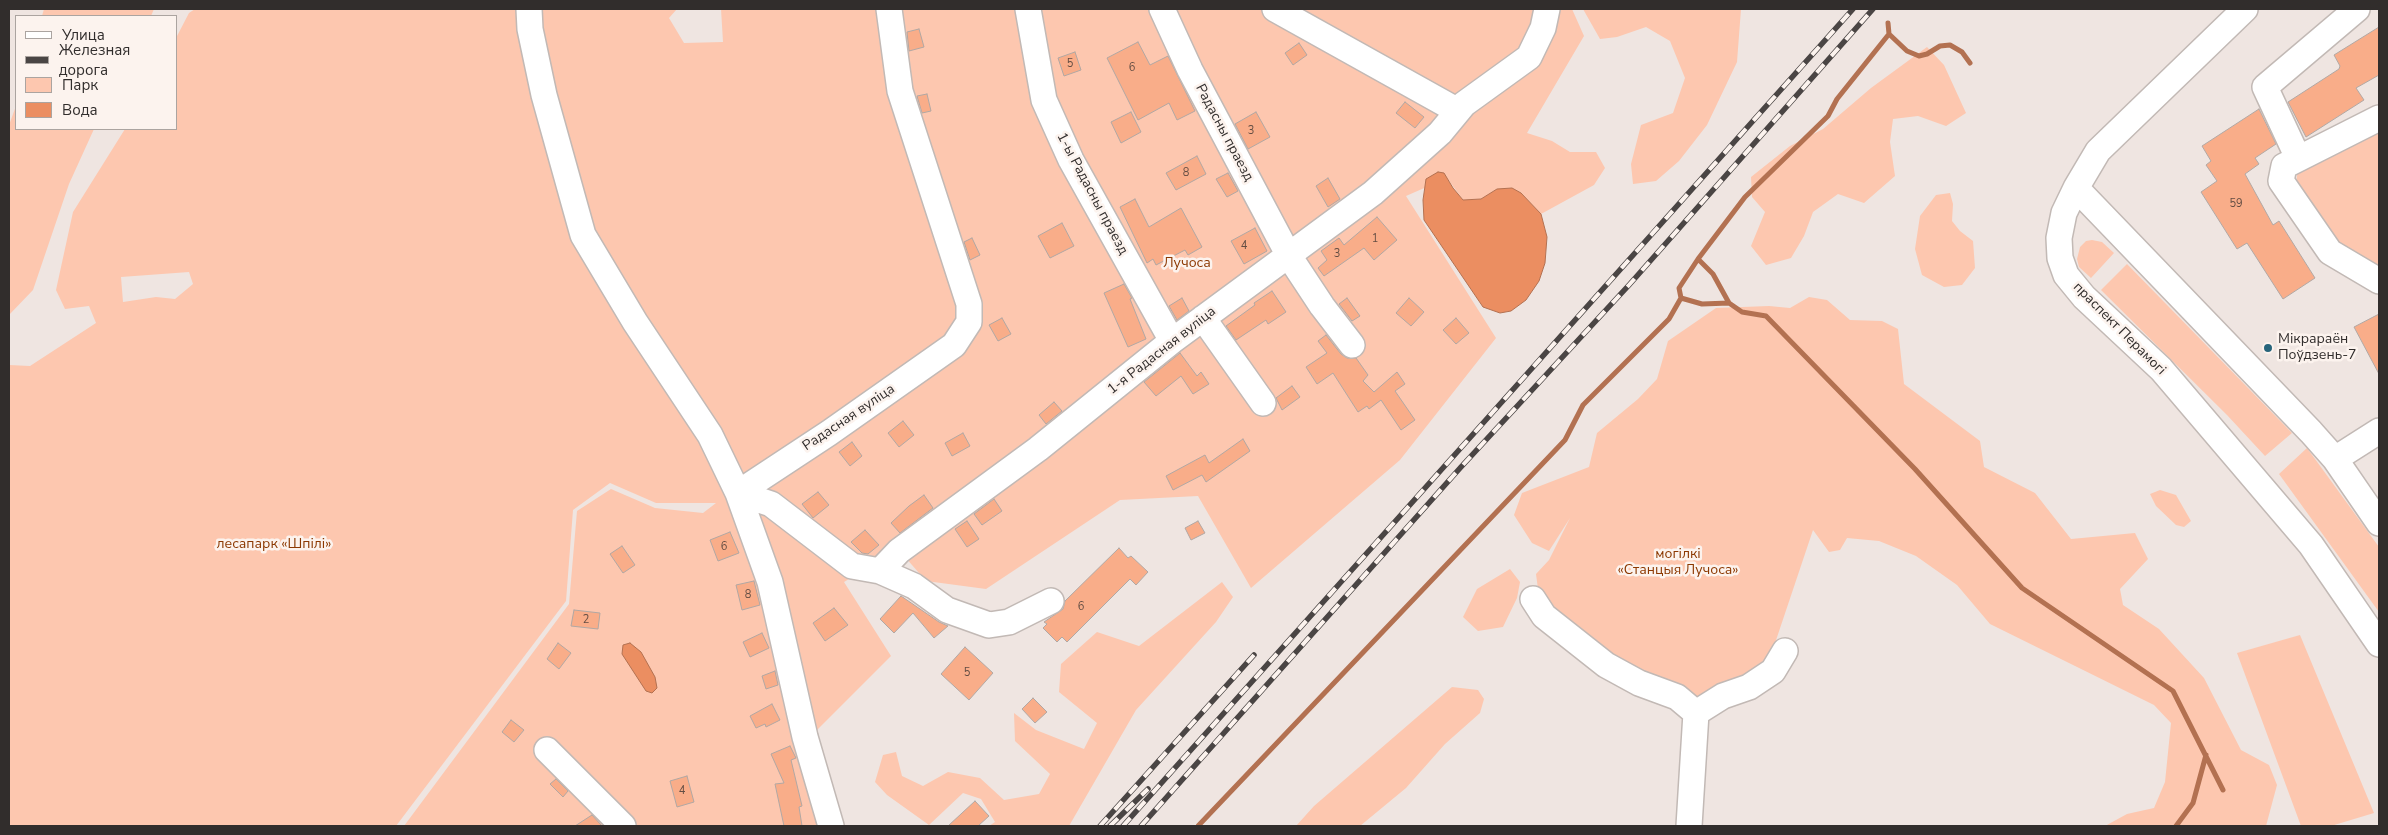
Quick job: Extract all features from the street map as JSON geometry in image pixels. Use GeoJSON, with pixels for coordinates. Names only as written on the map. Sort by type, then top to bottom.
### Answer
{"type":"FeatureCollection","features":[{"type":"Feature","properties":{"kind":"street"},"geometry":{"type":"LineString","coordinates":[[528,9],[530,29],[544,95],[583,235],[635,322],[710,435],[738,493],[770,582],[805,737],[831,826]]}},
{"type":"Feature","properties":{"kind":"street","name":"Радасная вуліца"},"geometry":{"type":"LineString","coordinates":[[738,493],[829,433],[954,346],[969,322],[969,304],[900,91],[889,9]]}},
{"type":"Feature","properties":{"kind":"street","name":"1-ы Радасны праезд"},"geometry":{"type":"LineString","coordinates":[[1028,9],[1044,100],[1071,160],[1172,341]]}},
{"type":"Feature","properties":{"kind":"street","name":"Радасны праезд"},"geometry":{"type":"LineString","coordinates":[[1162,9],[1190,70],[1288,256],[1322,306],[1352,345]]}},
{"type":"Feature","properties":{"kind":"street"},"geometry":{"type":"LineString","coordinates":[[1275,9],[1458,112]]}},
{"type":"Feature","properties":{"kind":"street","name":"1-я Радасная вуліца"},"geometry":{"type":"LineString","coordinates":[[880,571],[899,551],[1038,449],[1172,341],[1373,193],[1440,133],[1464,104],[1529,57],[1542,28],[1547,9]]}},
{"type":"Feature","properties":{"kind":"street","name":"праспект Перамогі"},"geometry":{"type":"LineString","coordinates":[[2245,9],[2098,151],[2064,213],[2059,238],[2060,258],[2066,275],[2084,297],[2161,369],[2324,561],[2379,644]]}},
{"type":"Feature","properties":{"kind":"street"},"geometry":{"type":"LineString","coordinates":[[2298,158],[2265,87],[2357,9]]}},
{"type":"Feature","properties":{"kind":"street"},"geometry":{"type":"LineString","coordinates":[[2379,118],[2284,166],[2281,181],[2330,252],[2379,281]]}},
{"type":"Feature","properties":{"kind":"street"},"geometry":{"type":"LineString","coordinates":[[2076,188],[2311,432],[2334,459],[2379,523]]}},
{"type":"Feature","properties":{"kind":"street"},"geometry":{"type":"LineString","coordinates":[[1203,318],[1263,403]]}},
{"type":"Feature","properties":{"kind":"street"},"geometry":{"type":"LineString","coordinates":[[2334,459],[2379,431]]}},
{"type":"Feature","properties":{"kind":"street"},"geometry":{"type":"LineString","coordinates":[[738,493],[771,504],[852,566],[880,571],[914,586],[947,610],[989,625],[1009,622],[1051,601]]}},
{"type":"Feature","properties":{"kind":"street"},"geometry":{"type":"LineString","coordinates":[[1533,599],[1544,616],[1606,665],[1639,683],[1676,697],[1696,713]]}},
{"type":"Feature","properties":{"kind":"street"},"geometry":{"type":"LineString","coordinates":[[1696,713],[1723,696],[1749,687],[1773,671],[1785,651]]}},
{"type":"Feature","properties":{"kind":"street"},"geometry":{"type":"LineString","coordinates":[[1689,826],[1696,713]]}},
{"type":"Feature","properties":{"kind":"street"},"geometry":{"type":"LineString","coordinates":[[548,750],[623,826]]}},
{"type":"Feature","properties":{"kind":"green space"},"geometry":{"type":"Polygon","coordinates":[[[44,9],[154,9],[151,15],[42,15],[44,9]]]}},
{"type":"Feature","properties":{"kind":"green space"},"geometry":{"type":"Polygon","coordinates":[[[195,9],[677,9],[669,18],[684,43],[723,42],[721,9],[1572,9],[1584,36],[1527,133],[1552,141],[1570,152],[1596,152],[1605,168],[1594,185],[1541,214],[1521,193],[1497,189],[1481,199],[1463,200],[1447,178],[1406,196],[1496,338],[1400,460],[1251,588],[1198,496],[1120,500],[986,589],[926,581],[898,549],[844,582],[891,656],[817,730],[838,826],[404,826],[569,604],[577,511],[611,489],[655,508],[703,513],[716,503],[656,503],[610,483],[573,510],[566,601],[396,826],[9,826],[9,365],[30,366],[96,323],[89,306],[65,309],[56,290],[73,212],[124,130],[178,130],[178,34],[189,13],[195,9]],[[189,272],[121,277],[123,302],[156,297],[175,299],[193,284],[189,272]]]}},
{"type":"Feature","properties":{"kind":"green space"},"geometry":{"type":"Polygon","coordinates":[[[1583,9],[1741,9],[1737,62],[1707,125],[1679,161],[1656,181],[1633,184],[1631,164],[1641,125],[1673,113],[1685,78],[1670,41],[1646,27],[1617,37],[1600,39],[1583,9]]]}},
{"type":"Feature","properties":{"kind":"green space"},"geometry":{"type":"Polygon","coordinates":[[[1927,47],[1944,65],[1966,113],[1946,126],[1918,116],[1893,119],[1890,142],[1895,176],[1864,203],[1838,194],[1813,212],[1804,236],[1791,258],[1766,265],[1751,246],[1765,212],[1752,197],[1751,177],[1790,146],[1823,129],[1871,88],[1927,47]]]}},
{"type":"Feature","properties":{"kind":"green space"},"geometry":{"type":"Polygon","coordinates":[[[15,109],[15,130],[94,130],[69,184],[33,290],[9,315],[9,125],[15,109]]]}},
{"type":"Feature","properties":{"kind":"green space"},"geometry":{"type":"Polygon","coordinates":[[[2379,128],[2379,271],[2334,245],[2296,185],[2298,166],[2379,128]]]}},
{"type":"Feature","properties":{"kind":"green space"},"geometry":{"type":"Polygon","coordinates":[[[1950,193],[1953,204],[1952,221],[1960,231],[1973,241],[1975,268],[1962,285],[1944,287],[1922,275],[1915,249],[1920,216],[1936,195],[1950,193]]]}},
{"type":"Feature","properties":{"kind":"green space"},"geometry":{"type":"Polygon","coordinates":[[[2086,241],[2102,242],[2114,253],[2091,278],[2079,267],[2077,259],[2080,247],[2086,241]]]}},
{"type":"Feature","properties":{"kind":"green space"},"geometry":{"type":"Polygon","coordinates":[[[2127,264],[2292,433],[2265,456],[2227,415],[2101,290],[2127,264]]]}},
{"type":"Feature","properties":{"kind":"green space","name":"могілкі «Станцыя Лучоса»"},"geometry":{"type":"Polygon","coordinates":[[[1809,297],[1827,300],[1850,320],[1882,321],[1898,329],[1904,384],[1980,441],[1984,467],[2035,493],[2071,539],[2135,533],[2148,559],[2120,589],[2123,605],[2159,629],[2204,678],[2241,750],[2269,765],[2277,785],[2266,826],[2105,826],[2127,814],[2154,808],[2165,782],[2171,723],[2154,705],[1990,624],[1957,585],[1916,556],[1879,541],[1847,538],[1840,550],[1829,552],[1813,530],[1766,670],[1701,698],[1627,672],[1580,635],[1538,589],[1536,574],[1549,560],[1570,518],[1549,551],[1532,543],[1514,515],[1522,493],[1589,467],[1597,433],[1638,399],[1657,379],[1668,341],[1716,308],[1769,306],[1790,308],[1809,297]]]}},
{"type":"Feature","properties":{"kind":"green space"},"geometry":{"type":"Polygon","coordinates":[[[2307,448],[2379,547],[2379,612],[2279,474],[2307,448]]]}},
{"type":"Feature","properties":{"kind":"green space"},"geometry":{"type":"Polygon","coordinates":[[[2160,490],[2176,495],[2191,521],[2184,527],[2176,525],[2156,506],[2150,494],[2160,490]]]}},
{"type":"Feature","properties":{"kind":"green space"},"geometry":{"type":"Polygon","coordinates":[[[1510,569],[1520,582],[1517,598],[1503,627],[1478,631],[1463,617],[1477,589],[1510,569]]]}},
{"type":"Feature","properties":{"kind":"green space"},"geometry":{"type":"Polygon","coordinates":[[[1222,582],[1233,597],[1216,622],[1136,710],[1069,826],[989,826],[995,822],[981,799],[963,793],[929,825],[887,795],[875,782],[883,755],[896,752],[902,776],[923,786],[948,772],[980,778],[1004,800],[1039,794],[1050,774],[1015,741],[1014,713],[1036,730],[1084,749],[1097,723],[1059,692],[1061,664],[1097,632],[1139,646],[1222,582]]]}},
{"type":"Feature","properties":{"kind":"green space"},"geometry":{"type":"Polygon","coordinates":[[[2300,635],[2374,813],[2331,826],[2301,826],[2237,653],[2300,635]]]}},
{"type":"Feature","properties":{"kind":"green space"},"geometry":{"type":"Polygon","coordinates":[[[1452,687],[1478,690],[1484,699],[1480,713],[1445,744],[1406,788],[1360,826],[1296,826],[1314,806],[1452,687]]]}},
{"type":"Feature","properties":{"kind":"water"},"geometry":{"type":"Polygon","coordinates":[[[1438,172],[1444,173],[1463,200],[1481,199],[1497,189],[1512,188],[1521,193],[1541,214],[1547,237],[1545,263],[1539,281],[1526,300],[1511,311],[1500,313],[1483,307],[1424,220],[1423,200],[1426,179],[1438,172]]]}},
{"type":"Feature","properties":{"kind":"water"},"geometry":{"type":"Polygon","coordinates":[[[630,643],[641,652],[655,677],[657,688],[652,693],[646,691],[622,654],[623,645],[630,643]]]}},
{"type":"Feature","properties":{"kind":"building"},"geometry":{"type":"Polygon","coordinates":[[[2379,27],[2379,75],[2356,88],[2364,100],[2306,137],[2288,102],[2339,69],[2340,66],[2334,55],[2379,27]]]}},
{"type":"Feature","properties":{"kind":"building"},"geometry":{"type":"Polygon","coordinates":[[[919,29],[924,47],[909,51],[907,32],[919,29]]]}},
{"type":"Feature","properties":{"kind":"building"},"geometry":{"type":"Polygon","coordinates":[[[1138,42],[1150,65],[1168,56],[1195,111],[1177,120],[1169,103],[1138,120],[1107,58],[1138,42]]]}},
{"type":"Feature","properties":{"kind":"building"},"geometry":{"type":"Polygon","coordinates":[[[1299,43],[1307,55],[1293,65],[1285,53],[1299,43]]]}},
{"type":"Feature","properties":{"kind":"building"},"geometry":{"type":"Polygon","coordinates":[[[1075,52],[1081,70],[1064,76],[1058,58],[1075,52]]]}},
{"type":"Feature","properties":{"kind":"building"},"geometry":{"type":"Polygon","coordinates":[[[927,94],[931,111],[922,113],[917,96],[927,94]]]}},
{"type":"Feature","properties":{"kind":"building"},"geometry":{"type":"Polygon","coordinates":[[[1405,102],[1424,117],[1415,128],[1396,113],[1405,102]]]}},
{"type":"Feature","properties":{"kind":"building"},"geometry":{"type":"Polygon","coordinates":[[[2259,109],[2276,144],[2255,158],[2259,164],[2245,174],[2273,225],[2279,221],[2315,278],[2283,299],[2247,243],[2237,249],[2201,192],[2217,181],[2206,165],[2211,161],[2202,146],[2259,109]]]}},
{"type":"Feature","properties":{"kind":"building"},"geometry":{"type":"Polygon","coordinates":[[[1131,112],[1141,132],[1121,143],[1111,122],[1131,112]]]}},
{"type":"Feature","properties":{"kind":"building"},"geometry":{"type":"Polygon","coordinates":[[[1256,112],[1270,137],[1248,149],[1235,124],[1256,112]]]}},
{"type":"Feature","properties":{"kind":"building"},"geometry":{"type":"Polygon","coordinates":[[[1197,156],[1206,174],[1176,190],[1166,173],[1197,156]]]}},
{"type":"Feature","properties":{"kind":"building"},"geometry":{"type":"Polygon","coordinates":[[[1228,173],[1238,191],[1227,197],[1216,179],[1228,173]]]}},
{"type":"Feature","properties":{"kind":"building"},"geometry":{"type":"Polygon","coordinates":[[[1328,178],[1340,199],[1328,207],[1316,186],[1328,178]]]}},
{"type":"Feature","properties":{"kind":"building"},"geometry":{"type":"Polygon","coordinates":[[[1135,199],[1149,227],[1181,208],[1202,247],[1188,255],[1185,250],[1156,265],[1153,259],[1147,263],[1120,207],[1135,199]]]}},
{"type":"Feature","properties":{"kind":"building"},"geometry":{"type":"Polygon","coordinates":[[[1377,217],[1397,240],[1374,260],[1364,248],[1324,276],[1318,268],[1327,260],[1321,251],[1339,238],[1344,245],[1377,217]]]}},
{"type":"Feature","properties":{"kind":"building"},"geometry":{"type":"Polygon","coordinates":[[[1062,223],[1074,246],[1050,258],[1038,236],[1062,223]]]}},
{"type":"Feature","properties":{"kind":"building"},"geometry":{"type":"Polygon","coordinates":[[[1255,228],[1267,251],[1244,264],[1231,241],[1255,228]]]}},
{"type":"Feature","properties":{"kind":"building"},"geometry":{"type":"Polygon","coordinates":[[[972,238],[980,255],[970,260],[964,242],[972,238]]]}},
{"type":"Feature","properties":{"kind":"building"},"geometry":{"type":"Polygon","coordinates":[[[1124,284],[1132,298],[1130,299],[1146,339],[1128,347],[1104,293],[1124,284]]]}},
{"type":"Feature","properties":{"kind":"building"},"geometry":{"type":"Polygon","coordinates":[[[1272,291],[1286,312],[1268,324],[1266,320],[1236,340],[1226,326],[1272,291]]]}},
{"type":"Feature","properties":{"kind":"building"},"geometry":{"type":"Polygon","coordinates":[[[1182,298],[1189,311],[1177,320],[1169,306],[1182,298]]]}},
{"type":"Feature","properties":{"kind":"building"},"geometry":{"type":"Polygon","coordinates":[[[1347,298],[1360,316],[1352,321],[1339,304],[1347,298]]]}},
{"type":"Feature","properties":{"kind":"building"},"geometry":{"type":"Polygon","coordinates":[[[1409,298],[1424,312],[1411,326],[1396,313],[1409,298]]]}},
{"type":"Feature","properties":{"kind":"building"},"geometry":{"type":"Polygon","coordinates":[[[2379,314],[2379,374],[2354,327],[2379,314]]]}},
{"type":"Feature","properties":{"kind":"building"},"geometry":{"type":"Polygon","coordinates":[[[1002,318],[1011,334],[998,341],[989,325],[1002,318]]]}},
{"type":"Feature","properties":{"kind":"building"},"geometry":{"type":"Polygon","coordinates":[[[1456,318],[1469,333],[1456,344],[1443,330],[1456,318]]]}},
{"type":"Feature","properties":{"kind":"building"},"geometry":{"type":"Polygon","coordinates":[[[1326,335],[1341,354],[1347,358],[1356,358],[1368,375],[1363,381],[1374,392],[1397,372],[1405,384],[1395,391],[1415,420],[1401,430],[1381,400],[1369,409],[1367,406],[1358,412],[1333,373],[1317,384],[1306,367],[1327,353],[1318,341],[1326,335]]]}},
{"type":"Feature","properties":{"kind":"building"},"geometry":{"type":"Polygon","coordinates":[[[1180,353],[1197,376],[1201,372],[1209,384],[1193,394],[1181,376],[1156,396],[1144,382],[1180,353]]]}},
{"type":"Feature","properties":{"kind":"building"},"geometry":{"type":"Polygon","coordinates":[[[1292,386],[1300,397],[1282,410],[1276,398],[1292,386]]]}},
{"type":"Feature","properties":{"kind":"building"},"geometry":{"type":"Polygon","coordinates":[[[1054,402],[1062,411],[1046,424],[1039,415],[1054,402]]]}},
{"type":"Feature","properties":{"kind":"building"},"geometry":{"type":"Polygon","coordinates":[[[903,421],[914,435],[899,447],[888,433],[903,421]]]}},
{"type":"Feature","properties":{"kind":"building"},"geometry":{"type":"Polygon","coordinates":[[[963,433],[970,446],[952,456],[945,443],[963,433]]]}},
{"type":"Feature","properties":{"kind":"building"},"geometry":{"type":"Polygon","coordinates":[[[1243,439],[1250,451],[1206,482],[1202,475],[1173,490],[1166,476],[1205,455],[1209,463],[1243,439]]]}},
{"type":"Feature","properties":{"kind":"building"},"geometry":{"type":"Polygon","coordinates":[[[852,442],[862,456],[850,466],[839,452],[852,442]]]}},
{"type":"Feature","properties":{"kind":"building"},"geometry":{"type":"Polygon","coordinates":[[[818,492],[829,505],[813,518],[802,504],[818,492]]]}},
{"type":"Feature","properties":{"kind":"building"},"geometry":{"type":"Polygon","coordinates":[[[924,495],[933,508],[900,533],[891,523],[924,495]]]}},
{"type":"Feature","properties":{"kind":"building"},"geometry":{"type":"Polygon","coordinates":[[[994,499],[1002,511],[982,525],[974,514],[994,499]]]}},
{"type":"Feature","properties":{"kind":"building"},"geometry":{"type":"Polygon","coordinates":[[[967,521],[979,539],[967,547],[955,529],[967,521]]]}},
{"type":"Feature","properties":{"kind":"building"},"geometry":{"type":"Polygon","coordinates":[[[1198,521],[1205,533],[1191,540],[1185,528],[1198,521]]]}},
{"type":"Feature","properties":{"kind":"building"},"geometry":{"type":"Polygon","coordinates":[[[865,530],[879,545],[868,554],[862,553],[851,542],[865,530]]]}},
{"type":"Feature","properties":{"kind":"building"},"geometry":{"type":"Polygon","coordinates":[[[730,532],[739,553],[718,561],[710,540],[730,532]]]}},
{"type":"Feature","properties":{"kind":"building"},"geometry":{"type":"Polygon","coordinates":[[[622,546],[635,565],[623,573],[610,554],[622,546]]]}},
{"type":"Feature","properties":{"kind":"building"},"geometry":{"type":"Polygon","coordinates":[[[1119,548],[1128,558],[1131,556],[1148,572],[1136,585],[1130,579],[1067,642],[1062,637],[1057,642],[1043,628],[1047,624],[1044,622],[1063,609],[1065,601],[1119,548]]]}},
{"type":"Feature","properties":{"kind":"building"},"geometry":{"type":"Polygon","coordinates":[[[754,581],[760,605],[742,610],[736,585],[754,581]]]}},
{"type":"Feature","properties":{"kind":"building"},"geometry":{"type":"Polygon","coordinates":[[[901,596],[948,626],[934,638],[913,613],[894,633],[880,619],[901,596]]]}},
{"type":"Feature","properties":{"kind":"building"},"geometry":{"type":"Polygon","coordinates":[[[834,608],[848,625],[825,641],[813,623],[834,608]]]}},
{"type":"Feature","properties":{"kind":"building"},"geometry":{"type":"Polygon","coordinates":[[[574,610],[600,613],[598,629],[571,626],[574,610]]]}},
{"type":"Feature","properties":{"kind":"building"},"geometry":{"type":"Polygon","coordinates":[[[762,633],[769,648],[750,657],[743,642],[762,633]]]}},
{"type":"Feature","properties":{"kind":"building"},"geometry":{"type":"Polygon","coordinates":[[[558,643],[571,653],[559,669],[547,659],[558,643]]]}},
{"type":"Feature","properties":{"kind":"building"},"geometry":{"type":"Polygon","coordinates":[[[965,647],[993,673],[969,700],[941,674],[965,647]]]}},
{"type":"Feature","properties":{"kind":"building"},"geometry":{"type":"Polygon","coordinates":[[[775,671],[778,685],[766,689],[762,676],[775,671]]]}},
{"type":"Feature","properties":{"kind":"building"},"geometry":{"type":"Polygon","coordinates":[[[1033,698],[1047,712],[1035,723],[1022,709],[1033,698]]]}},
{"type":"Feature","properties":{"kind":"building"},"geometry":{"type":"Polygon","coordinates":[[[772,704],[780,720],[766,727],[765,724],[756,728],[750,716],[772,704]]]}},
{"type":"Feature","properties":{"kind":"building"},"geometry":{"type":"Polygon","coordinates":[[[511,720],[524,730],[514,742],[502,732],[511,720]]]}},
{"type":"Feature","properties":{"kind":"building"},"geometry":{"type":"Polygon","coordinates":[[[790,746],[796,758],[791,760],[802,806],[799,807],[802,826],[784,826],[775,784],[784,783],[771,754],[790,746]]]}},
{"type":"Feature","properties":{"kind":"building"},"geometry":{"type":"Polygon","coordinates":[[[687,776],[694,802],[677,807],[670,781],[687,776]]]}},
{"type":"Feature","properties":{"kind":"building"},"geometry":{"type":"Polygon","coordinates":[[[556,779],[568,791],[563,797],[550,784],[556,779]]]}},
{"type":"Feature","properties":{"kind":"building"},"geometry":{"type":"Polygon","coordinates":[[[975,801],[989,816],[978,826],[948,826],[975,801]]]}},
{"type":"Feature","properties":{"kind":"building"},"geometry":{"type":"Polygon","coordinates":[[[592,815],[602,826],[575,826],[592,815]]]}},
{"type":"Feature","properties":{"kind":"waterway"},"geometry":{"type":"LineString","coordinates":[[1888,23],[1889,34],[1907,51],[1919,56],[1927,54],[1940,46],[1950,45],[1962,52],[1970,63]]}},
{"type":"Feature","properties":{"kind":"waterway"},"geometry":{"type":"LineString","coordinates":[[1198,826],[1565,440],[1583,405],[1669,319],[1681,298],[1679,288],[1698,259],[1745,197],[1828,116],[1837,99],[1889,34]]}},
{"type":"Feature","properties":{"kind":"waterway"},"geometry":{"type":"LineString","coordinates":[[1698,259],[1713,274],[1729,303]]}},
{"type":"Feature","properties":{"kind":"waterway"},"geometry":{"type":"LineString","coordinates":[[1681,298],[1702,304],[1729,303],[1742,312],[1766,316],[1915,469],[2022,588],[2173,691],[2223,790]]}},
{"type":"Feature","properties":{"kind":"waterway"},"geometry":{"type":"LineString","coordinates":[[2176,826],[2193,803],[2206,755]]}},
{"type":"Feature","properties":{"kind":"railway"},"geometry":{"type":"LineString","coordinates":[[1123,826],[1853,9]]}},
{"type":"Feature","properties":{"kind":"railway"},"geometry":{"type":"LineString","coordinates":[[1141,826],[1461,467],[1629,285],[1873,9]]}},
{"type":"Feature","properties":{"kind":"railway"},"geometry":{"type":"LineString","coordinates":[[1100,826],[1254,655]]}},
{"type":"Feature","properties":{"kind":"railway"},"geometry":{"type":"LineString","coordinates":[[1110,826],[1148,789]]}},
{"type":"Feature","properties":{"kind":"place","name":"Мікрараён Поўдзень-7"},"geometry":{"type":"Point","coordinates":[2268,348]}},
{"type":"Feature","properties":{"kind":"park label","name":"Лучоса"},"geometry":{"type":"Point","coordinates":[1187,264]}},
{"type":"Feature","properties":{"kind":"park label","name":"лесапарк «Шпілі»"},"geometry":{"type":"Point","coordinates":[274,545]}}]}
